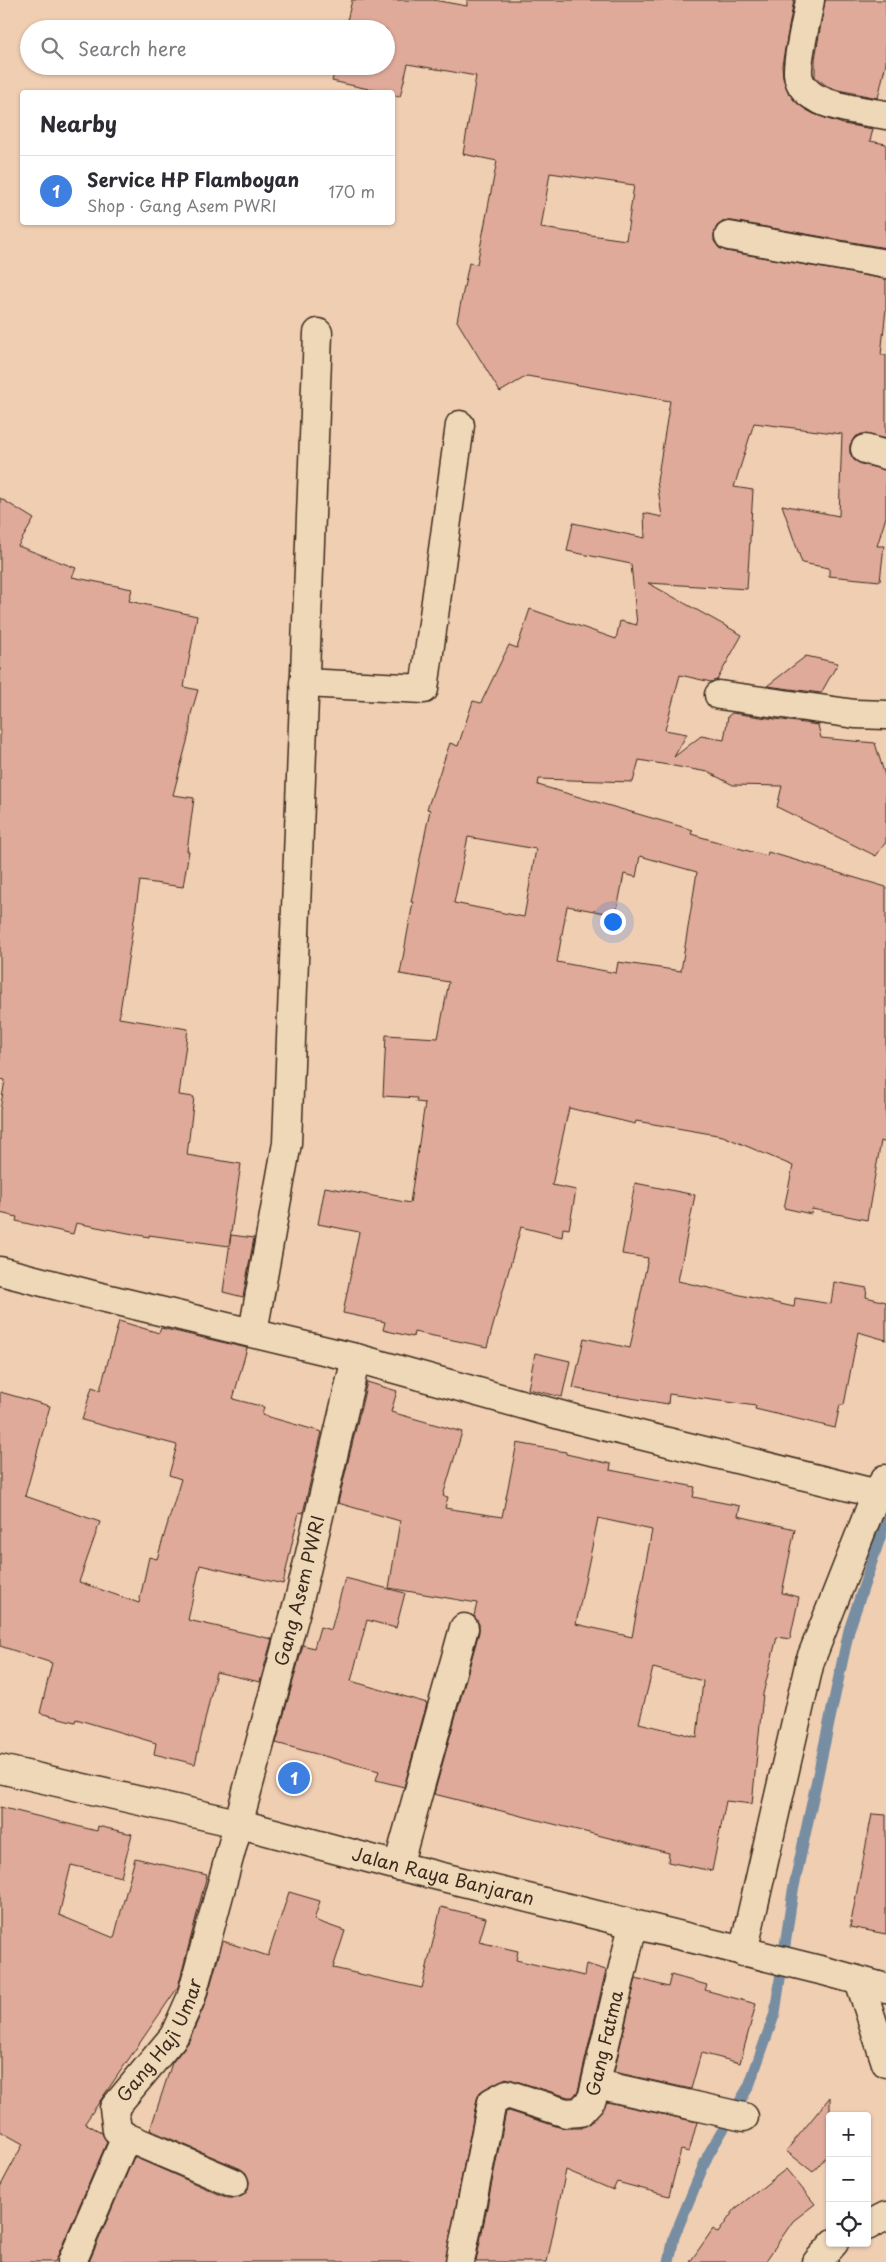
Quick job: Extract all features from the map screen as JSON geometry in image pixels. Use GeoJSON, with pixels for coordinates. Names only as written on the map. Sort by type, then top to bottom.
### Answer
{"type":"FeatureCollection","features":[{"type":"Feature","properties":{"kind":"street"},"geometry":{"type":"LineString","coordinates":[[810,0],[798,72],[801,85],[811,96],[826,103],[886,115]]}},
{"type":"Feature","properties":{"kind":"street"},"geometry":{"type":"LineString","coordinates":[[728,236],[886,264]]}},
{"type":"Feature","properties":{"kind":"street"},"geometry":{"type":"LineString","coordinates":[[253,1332],[288,1144],[318,333]]}},
{"type":"Feature","properties":{"kind":"street"},"geometry":{"type":"LineString","coordinates":[[304,683],[424,690],[460,425]]}},
{"type":"Feature","properties":{"kind":"street"},"geometry":{"type":"LineString","coordinates":[[719,694],[855,714],[886,715]]}},
{"type":"Feature","properties":{"kind":"street"},"geometry":{"type":"LineString","coordinates":[[0,1271],[356,1358],[571,1418],[882,1489],[810,1661],[753,1954]]}},
{"type":"Feature","properties":{"kind":"street","name":"Gang Asem PWRI"},"geometry":{"type":"LineString","coordinates":[[237,1823],[301,1592],[356,1358]]}},
{"type":"Feature","properties":{"kind":"street"},"geometry":{"type":"LineString","coordinates":[[398,1866],[464,1628]]}},
{"type":"Feature","properties":{"kind":"street","name":"Jalan Raya Banjaran"},"geometry":{"type":"LineString","coordinates":[[0,1769],[237,1823],[398,1866],[886,1988]]}},
{"type":"Feature","properties":{"kind":"street","name":"Gang Haji Umar"},"geometry":{"type":"LineString","coordinates":[[126,2137],[117,2130],[114,2108],[174,2036],[191,1998],[237,1823]]}},
{"type":"Feature","properties":{"kind":"street","name":"Gang Fatma"},"geometry":{"type":"LineString","coordinates":[[460,2262],[492,2102],[508,2094],[566,2113],[580,2112],[592,2099],[633,1925]]}},
{"type":"Feature","properties":{"kind":"street"},"geometry":{"type":"LineString","coordinates":[[860,1982],[886,2063]]}},
{"type":"Feature","properties":{"kind":"street"},"geometry":{"type":"LineString","coordinates":[[597,2084],[744,2117]]}},
{"type":"Feature","properties":{"kind":"street"},"geometry":{"type":"LineString","coordinates":[[72,2262],[126,2137],[234,2183]]}},
{"type":"Feature","properties":{"kind":"street"},"geometry":{"type":"LineString","coordinates":[[871,2224],[886,2216]]}},
{"type":"Feature","properties":{"kind":"street"},"geometry":{"type":"LineString","coordinates":[[817,2262],[830,2247]]}},
{"type":"Feature","properties":{"kind":"building"},"geometry":{"type":"Polygon","coordinates":[[[352,0],[433,0],[467,6],[467,0],[794,0],[782,65],[783,77],[789,94],[801,106],[814,114],[843,124],[873,129],[870,141],[886,144],[886,248],[732,221],[724,221],[717,226],[714,234],[714,241],[719,248],[726,251],[886,279],[886,309],[881,355],[886,355],[886,439],[862,434],[854,438],[850,445],[850,453],[854,460],[861,464],[886,470],[886,517],[877,546],[884,546],[880,581],[829,576],[829,568],[802,563],[782,505],[839,516],[842,434],[754,423],[734,487],[753,490],[747,589],[648,583],[742,635],[717,680],[711,682],[680,675],[665,730],[687,734],[674,757],[701,736],[724,740],[728,716],[732,713],[818,725],[821,738],[875,743],[886,779],[886,842],[876,856],[777,807],[782,786],[733,785],[708,772],[639,760],[633,782],[539,779],[538,785],[693,830],[691,834],[738,848],[767,856],[768,852],[886,887],[886,1143],[881,1141],[867,1220],[812,1209],[811,1214],[784,1208],[793,1166],[723,1136],[636,1121],[635,1124],[569,1108],[552,1185],[576,1190],[569,1229],[563,1228],[562,1237],[521,1227],[487,1347],[414,1332],[413,1337],[383,1330],[385,1322],[343,1313],[359,1232],[318,1224],[325,1187],[410,1203],[425,1103],[416,1102],[417,1098],[383,1096],[386,1035],[438,1038],[449,982],[400,974],[413,902],[411,902],[430,810],[427,809],[450,743],[458,746],[473,701],[481,703],[509,645],[517,648],[530,609],[616,639],[620,621],[637,625],[631,564],[567,551],[573,523],[645,538],[644,513],[662,517],[657,481],[670,401],[527,376],[500,392],[457,321],[469,263],[477,264],[497,161],[463,154],[476,76],[408,64],[400,97],[395,96],[395,90],[373,90],[332,81],[334,75],[395,75],[395,20],[347,20],[352,0]],[[550,173],[541,228],[626,240],[634,185],[550,173]],[[468,837],[454,903],[524,917],[536,849],[468,837]],[[640,856],[636,877],[624,874],[616,915],[567,906],[557,962],[616,973],[618,962],[681,971],[697,872],[640,856]]]}},
{"type":"Feature","properties":{"kind":"building"},"geometry":{"type":"Polygon","coordinates":[[[825,0],[886,0],[886,63],[878,98],[838,90],[827,86],[815,77],[815,59],[825,0]]]}},
{"type":"Feature","properties":{"kind":"building"},"geometry":{"type":"Polygon","coordinates":[[[0,498],[34,519],[18,546],[76,568],[72,577],[132,589],[129,601],[197,616],[184,687],[198,690],[173,795],[194,798],[187,851],[189,851],[183,887],[140,881],[119,1018],[188,1029],[179,1095],[194,1097],[187,1155],[241,1164],[229,1246],[149,1235],[149,1237],[76,1223],[73,1234],[16,1221],[17,1217],[0,1213],[0,1110],[5,1080],[0,1079],[0,498]]]}},
{"type":"Feature","properties":{"kind":"building"},"geometry":{"type":"Polygon","coordinates":[[[806,656],[838,663],[821,693],[767,686],[806,656]]]}},
{"type":"Feature","properties":{"kind":"building"},"geometry":{"type":"Polygon","coordinates":[[[635,1183],[695,1195],[678,1281],[794,1307],[795,1298],[831,1304],[834,1282],[867,1288],[866,1297],[886,1302],[886,1340],[858,1332],[844,1405],[840,1405],[835,1428],[755,1409],[756,1406],[669,1394],[668,1404],[573,1388],[584,1338],[630,1348],[648,1258],[622,1254],[635,1183]]]}},
{"type":"Feature","properties":{"kind":"building"},"geometry":{"type":"Polygon","coordinates":[[[231,1235],[254,1238],[243,1297],[223,1292],[231,1235]]]}},
{"type":"Feature","properties":{"kind":"building"},"geometry":{"type":"Polygon","coordinates":[[[119,1321],[159,1333],[161,1328],[247,1348],[233,1399],[264,1407],[262,1415],[322,1432],[303,1513],[299,1512],[283,1584],[200,1565],[188,1620],[272,1639],[260,1682],[216,1672],[195,1764],[154,1754],[156,1743],[76,1719],[75,1722],[40,1713],[52,1663],[0,1646],[0,1392],[50,1406],[25,1496],[100,1522],[79,1582],[139,1603],[149,1557],[157,1559],[181,1479],[169,1475],[177,1445],[82,1420],[92,1387],[100,1390],[119,1321]]]}},
{"type":"Feature","properties":{"kind":"building"},"geometry":{"type":"Polygon","coordinates":[[[535,1353],[570,1361],[562,1397],[528,1389],[535,1353]]]}},
{"type":"Feature","properties":{"kind":"building"},"geometry":{"type":"Polygon","coordinates":[[[367,1382],[397,1391],[391,1412],[462,1432],[443,1496],[448,1497],[445,1508],[502,1517],[517,1443],[566,1452],[566,1454],[611,1464],[610,1470],[695,1487],[693,1497],[740,1506],[738,1516],[795,1529],[782,1593],[799,1597],[790,1639],[777,1637],[763,1694],[752,1804],[726,1801],[712,1871],[668,1862],[669,1853],[434,1794],[479,1632],[479,1624],[474,1616],[477,1603],[389,1588],[400,1521],[338,1503],[367,1382]],[[598,1518],[576,1624],[632,1637],[652,1530],[598,1518]],[[653,1668],[639,1723],[697,1737],[703,1681],[653,1668]]]}},
{"type":"Feature","properties":{"kind":"building"},"geometry":{"type":"Polygon","coordinates":[[[345,1578],[405,1593],[396,1628],[367,1620],[351,1681],[427,1703],[404,1787],[376,1780],[379,1771],[276,1743],[303,1645],[314,1648],[320,1627],[331,1630],[345,1578]]]}},
{"type":"Feature","properties":{"kind":"building"},"geometry":{"type":"Polygon","coordinates":[[[0,1807],[97,1831],[98,1826],[132,1834],[121,1877],[71,1865],[59,1915],[114,1938],[135,1858],[207,1875],[178,1987],[85,2123],[101,2132],[107,2142],[55,2262],[0,2262],[0,2187],[23,2144],[0,2131],[0,1807]]]}},
{"type":"Feature","properties":{"kind":"building"},"geometry":{"type":"Polygon","coordinates":[[[872,1814],[886,1815],[886,1934],[850,1927],[872,1814]]]}},
{"type":"Feature","properties":{"kind":"building"},"geometry":{"type":"Polygon","coordinates":[[[289,1892],[320,1901],[314,1920],[345,1931],[333,1968],[422,1988],[441,1907],[486,1918],[479,1942],[518,1951],[516,1960],[584,1976],[586,1964],[606,1970],[578,2091],[573,2097],[568,2097],[506,2078],[480,2092],[477,2099],[445,2262],[89,2262],[134,2157],[228,2198],[244,2195],[248,2190],[249,2181],[246,2173],[241,2169],[150,2130],[172,2063],[188,2043],[205,2004],[223,1941],[268,1956],[289,1892]]]}},
{"type":"Feature","properties":{"kind":"building"},"geometry":{"type":"Polygon","coordinates":[[[671,1975],[707,1985],[705,1990],[756,2004],[740,2063],[701,2053],[691,2089],[614,2072],[636,1978],[668,1987],[671,1975]]]}},
{"type":"Feature","properties":{"kind":"building"},"geometry":{"type":"Polygon","coordinates":[[[830,2097],[830,2112],[826,2112],[826,2157],[813,2172],[786,2151],[830,2097]]]}},
{"type":"Feature","properties":{"kind":"building"},"geometry":{"type":"Polygon","coordinates":[[[607,2102],[697,2122],[689,2152],[681,2150],[669,2196],[617,2182],[613,2190],[566,2170],[547,2262],[476,2262],[506,2112],[509,2111],[562,2128],[581,2128],[591,2123],[607,2102]]]}},
{"type":"Feature","properties":{"kind":"building"},"geometry":{"type":"Polygon","coordinates":[[[786,2169],[815,2204],[793,2221],[765,2262],[690,2262],[713,2229],[718,2233],[735,2209],[786,2169]]]}},
{"type":"Feature","properties":{"kind":"waterway"},"geometry":{"type":"LineString","coordinates":[[669,2262],[674,2237],[708,2155],[749,2086],[775,2013],[793,1891],[849,1630],[886,1520]]}},
{"type":"Feature","properties":{"kind":"place","name":"Service HP Flamboyan"},"geometry":{"type":"Point","coordinates":[294,1778]}}]}
